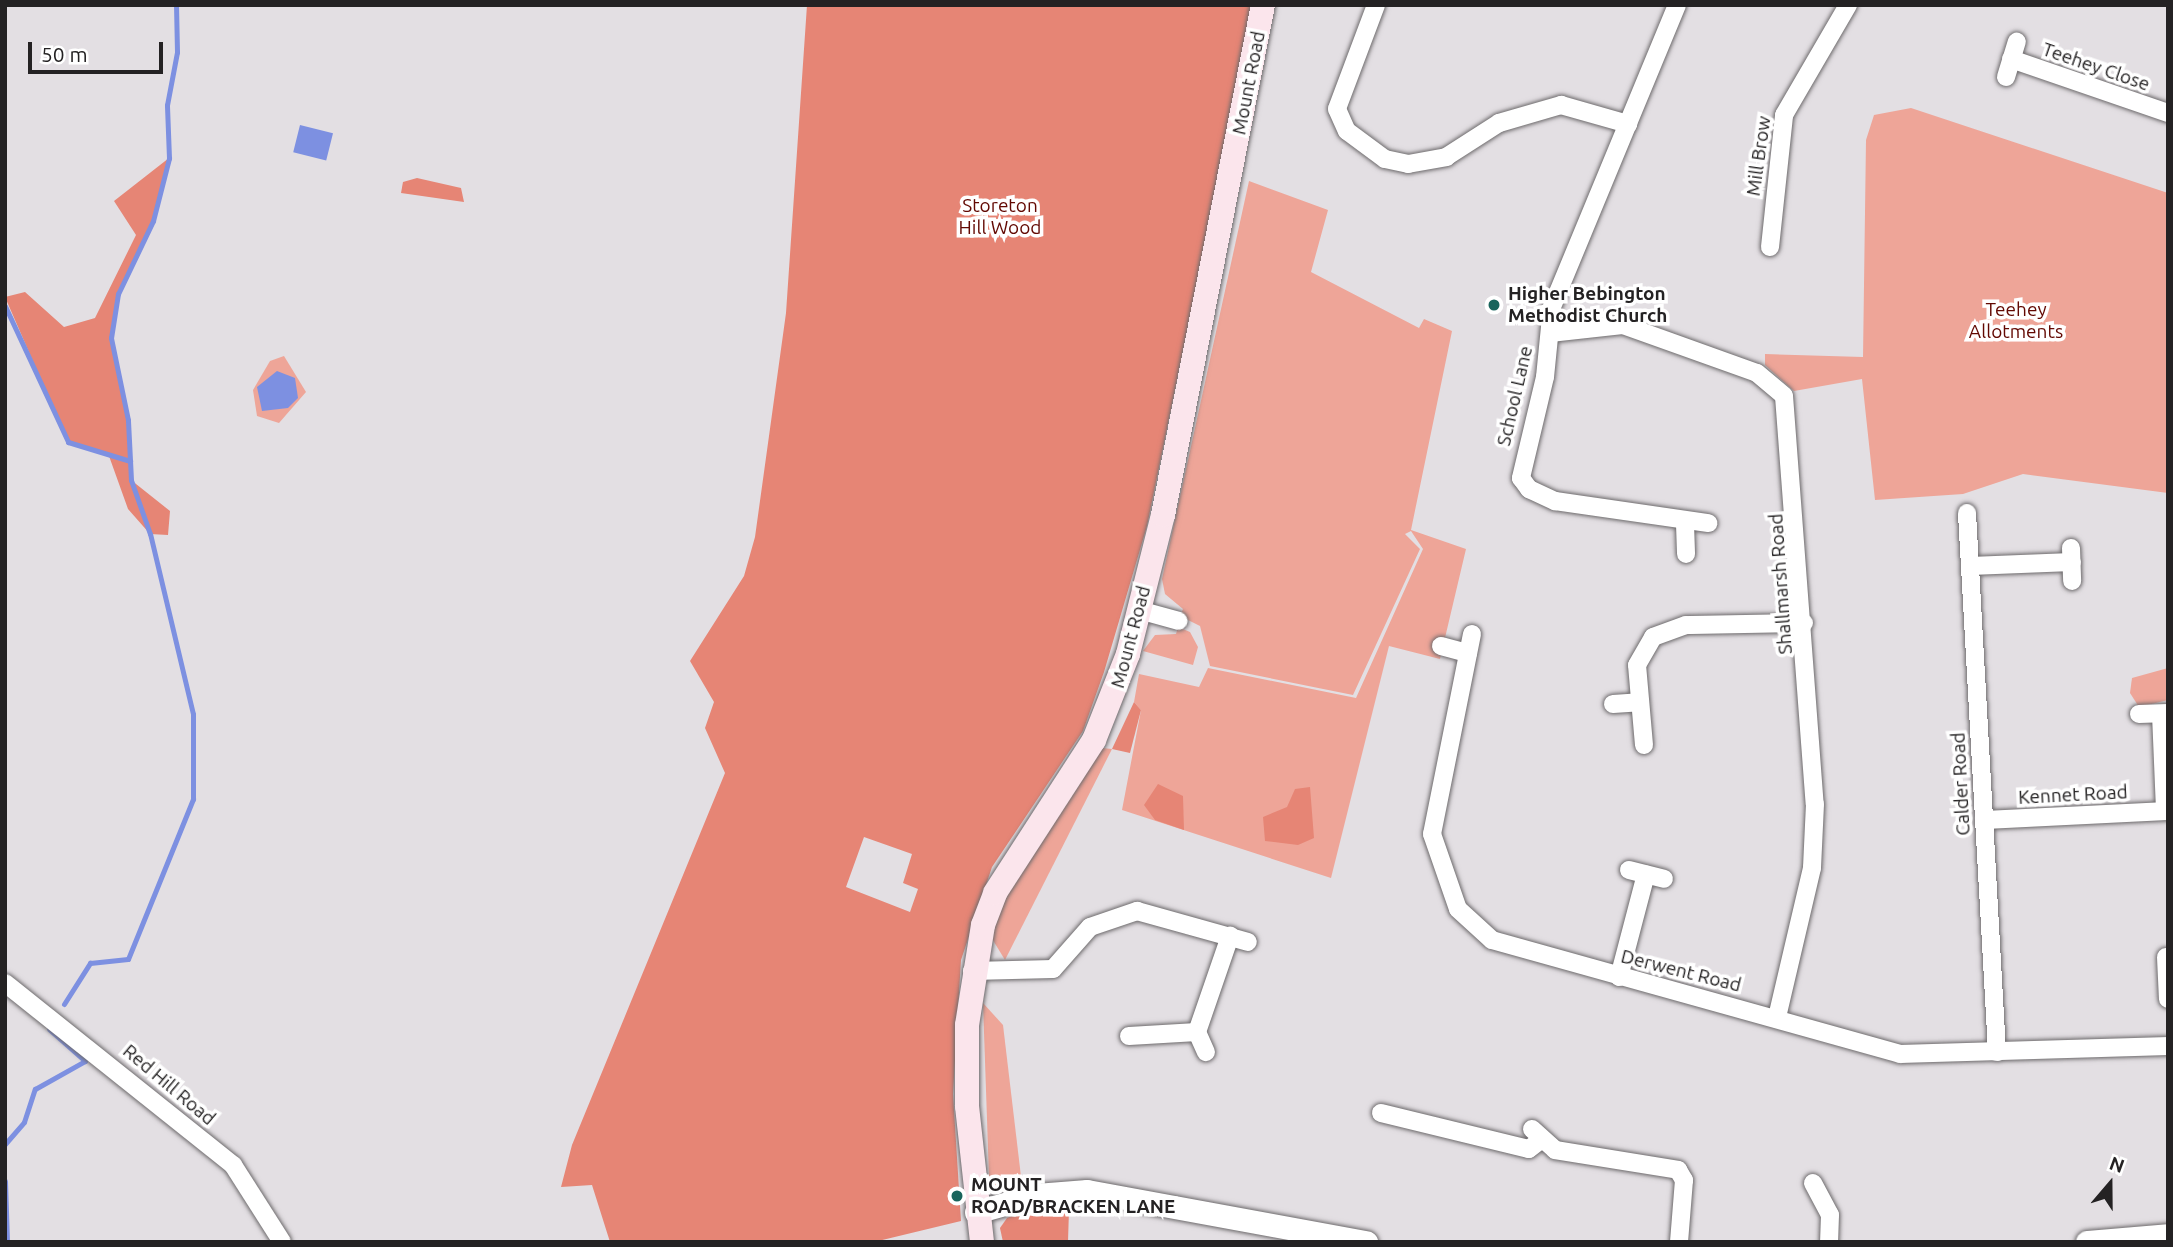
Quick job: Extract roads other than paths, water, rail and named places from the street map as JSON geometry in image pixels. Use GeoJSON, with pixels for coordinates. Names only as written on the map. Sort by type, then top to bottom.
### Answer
{"type":"FeatureCollection","features":[{"type":"Feature","properties":{"kind":"main road","name":"Mount Road"},"geometry":{"type":"LineString","coordinates":[[982,1242],[976,1212],[967,1106],[972,971],[995,892],[1112,707],[1139,610],[1263,5]]}},
{"type":"Feature","properties":{"kind":"street"},"geometry":{"type":"LineString","coordinates":[[1376,5],[1337,109],[1356,139],[1385,159],[1408,164],[1446,158],[1499,122],[1561,105],[1628,124]]}},
{"type":"Feature","properties":{"kind":"street","name":"School Lane"},"geometry":{"type":"LineString","coordinates":[[1677,5],[1552,307],[1550,333],[1521,463],[1529,489],[1555,501],[1624,507],[1685,524],[1708,523]]}},
{"type":"Feature","properties":{"kind":"street","name":"Mill Brow"},"geometry":{"type":"LineString","coordinates":[[1770,247],[1784,115],[1849,5]]}},
{"type":"Feature","properties":{"kind":"street","name":"Teehey Close"},"geometry":{"type":"LineString","coordinates":[[2006,77],[2014,51],[2168,113]]}},
{"type":"Feature","properties":{"kind":"street","name":"Shallmarsh Road"},"geometry":{"type":"LineString","coordinates":[[1550,333],[1623,325],[1757,373],[1784,396],[1804,623],[1815,837],[1777,1017]]}},
{"type":"Feature","properties":{"kind":"street","name":"Calder Road"},"geometry":{"type":"LineString","coordinates":[[1967,513],[1997,1052]]}},
{"type":"Feature","properties":{"kind":"street"},"geometry":{"type":"LineString","coordinates":[[1685,524],[1686,554]]}},
{"type":"Feature","properties":{"kind":"street"},"geometry":{"type":"LineString","coordinates":[[1970,566],[2071,555],[2072,581]]}},
{"type":"Feature","properties":{"kind":"street"},"geometry":{"type":"LineString","coordinates":[[1139,610],[1179,621]]}},
{"type":"Feature","properties":{"kind":"street"},"geometry":{"type":"LineString","coordinates":[[1644,745],[1637,665],[1653,637],[1686,625],[1804,623]]}},
{"type":"Feature","properties":{"kind":"street","name":"Derwent Road"},"geometry":{"type":"LineString","coordinates":[[1472,634],[1432,834],[1458,909],[1492,940],[1777,1017],[1900,1054],[2168,1046]]}},
{"type":"Feature","properties":{"kind":"street"},"geometry":{"type":"LineString","coordinates":[[1441,646],[1468,653]]}},
{"type":"Feature","properties":{"kind":"street"},"geometry":{"type":"LineString","coordinates":[[1613,704],[1639,702]]}},
{"type":"Feature","properties":{"kind":"street","name":"Kennet Road"},"geometry":{"type":"LineString","coordinates":[[1984,821],[2166,811],[2164,713],[2138,714]]}},
{"type":"Feature","properties":{"kind":"street"},"geometry":{"type":"LineString","coordinates":[[1619,976],[1637,872],[1664,879]]}},
{"type":"Feature","properties":{"kind":"street"},"geometry":{"type":"LineString","coordinates":[[972,971],[1053,969],[1090,927],[1137,911],[1248,942]]}},
{"type":"Feature","properties":{"kind":"street"},"geometry":{"type":"LineString","coordinates":[[1206,1052],[1197,1032],[1230,936]]}},
{"type":"Feature","properties":{"kind":"street"},"geometry":{"type":"LineString","coordinates":[[2162,957],[2168,999]]}},
{"type":"Feature","properties":{"kind":"street","name":"Red Hill Road"},"geometry":{"type":"LineString","coordinates":[[5,983],[233,1165],[282,1242]]}},
{"type":"Feature","properties":{"kind":"street"},"geometry":{"type":"LineString","coordinates":[[1137,1028],[1197,1032]]}},
{"type":"Feature","properties":{"kind":"street"},"geometry":{"type":"LineString","coordinates":[[1381,1113],[1529,1149],[1537,1134],[1555,1150],[1678,1170],[1684,1180],[1679,1242]]}},
{"type":"Feature","properties":{"kind":"street"},"geometry":{"type":"LineString","coordinates":[[1813,1183],[1830,1215],[1829,1242]]}},
{"type":"Feature","properties":{"kind":"street"},"geometry":{"type":"LineString","coordinates":[[976,1212],[1036,1195],[1087,1191],[1366,1242]]}},
{"type":"Feature","properties":{"kind":"street"},"geometry":{"type":"LineString","coordinates":[[2087,1242],[2168,1235]]}},
{"type":"Feature","properties":{"kind":"water"},"geometry":{"type":"Polygon","coordinates":[[[300,125],[333,133],[326,160],[293,152],[300,125]]]}},
{"type":"Feature","properties":{"kind":"water"},"geometry":{"type":"Polygon","coordinates":[[[277,371],[295,378],[298,398],[288,408],[262,411],[257,387],[277,371]]]}},
{"type":"Feature","properties":{"kind":"waterway"},"geometry":{"type":"LineString","coordinates":[[64,1004],[90,963],[128,959],[193,799],[193,714],[150,534],[131,480],[128,420],[111,338],[118,294],[153,221],[169,158],[167,105],[177,52],[176,5]]}},
{"type":"Feature","properties":{"kind":"waterway"},"geometry":{"type":"LineString","coordinates":[[5,306],[68,442],[130,461]]}},
{"type":"Feature","properties":{"kind":"waterway"},"geometry":{"type":"LineString","coordinates":[[5,1144],[24,1122],[35,1089],[85,1061],[49,1029]]}},
{"type":"Feature","properties":{"kind":"waterway"},"geometry":{"type":"LineString","coordinates":[[5,1181],[7,1242]]}},
{"type":"Feature","properties":{"kind":"place","name":"Higher Bebington Methodist Church"},"geometry":{"type":"Point","coordinates":[1494,305]}},
{"type":"Feature","properties":{"kind":"place","name":"MOUNT ROAD/BRACKEN LANE"},"geometry":{"type":"Point","coordinates":[957,1196]}},
{"type":"Feature","properties":{"kind":"park label","name":"Storeton Hill Wood"},"geometry":{"type":"Point","coordinates":[1000,217]}},
{"type":"Feature","properties":{"kind":"park label","name":"Teehey Allotments"},"geometry":{"type":"Point","coordinates":[2016,321]}}]}
